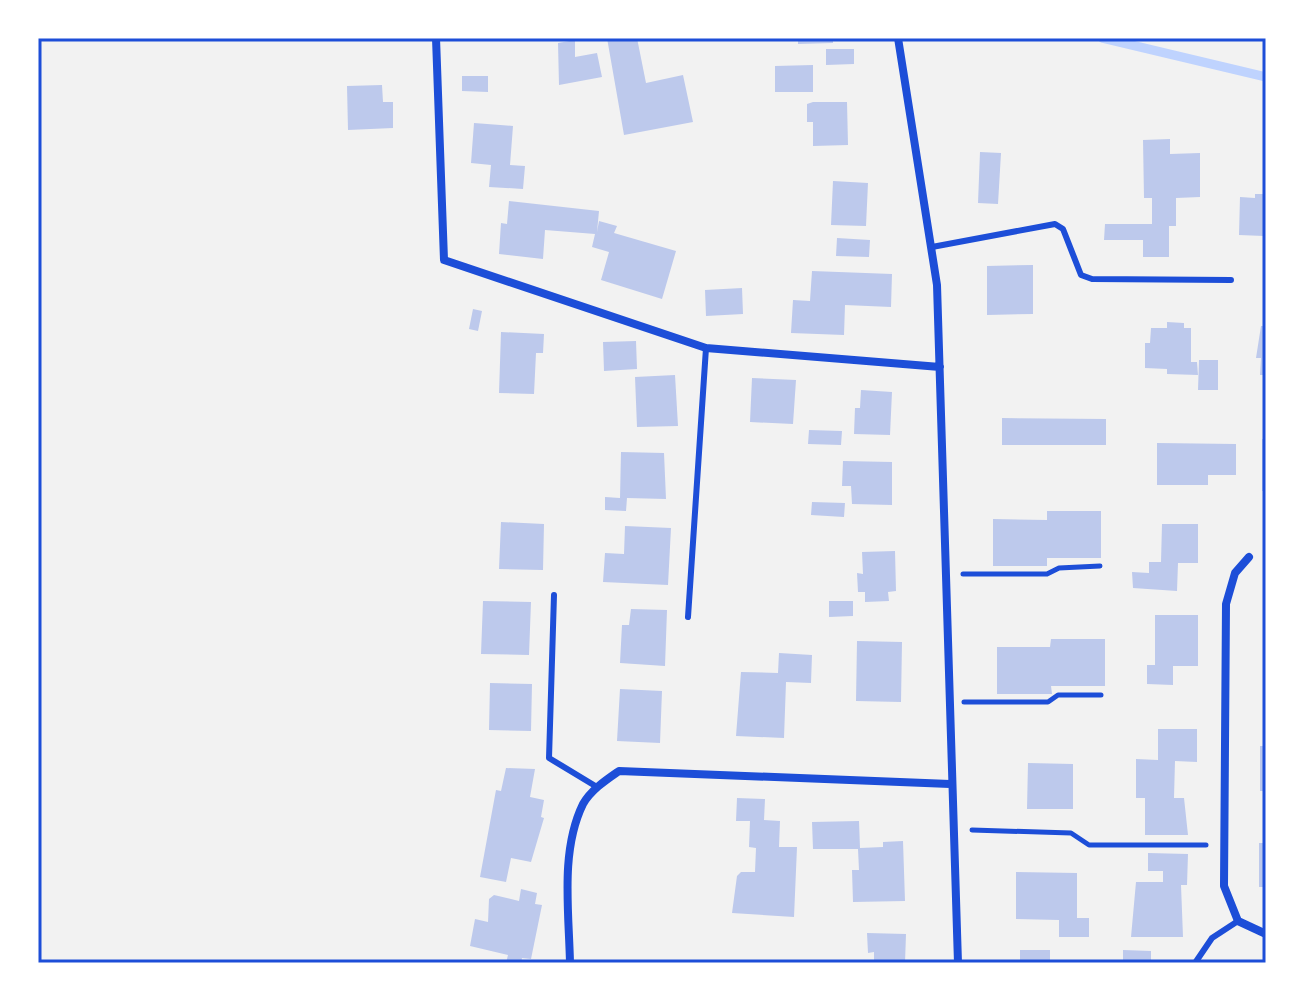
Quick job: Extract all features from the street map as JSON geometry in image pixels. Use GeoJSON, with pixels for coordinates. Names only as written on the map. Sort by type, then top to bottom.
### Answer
{"type":"FeatureCollection","features":[{"type":"Feature","properties":{"kind":"street"},"geometry":{"type":"LineString","coordinates":[[436,38],[444,260],[706,348],[940,367]]}},
{"type":"Feature","properties":{"kind":"street"},"geometry":{"type":"LineString","coordinates":[[898,38],[932,247],[940,367],[950,784],[958,963]]}},
{"type":"Feature","properties":{"kind":"street"},"geometry":{"type":"LineString","coordinates":[[1249,557],[1235,573],[1226,604],[1224,886],[1238,921],[1266,934]]}},
{"type":"Feature","properties":{"kind":"street"},"geometry":{"type":"LineString","coordinates":[[570,963],[571,846],[584,802],[597,787],[619,771],[950,784]]}},
{"type":"Feature","properties":{"kind":"lane"},"geometry":{"type":"LineString","coordinates":[[932,247],[1055,224],[1063,229],[1081,275],[1092,279],[1231,280]]}},
{"type":"Feature","properties":{"kind":"lane"},"geometry":{"type":"LineString","coordinates":[[688,617],[706,348]]}},
{"type":"Feature","properties":{"kind":"lane"},"geometry":{"type":"LineString","coordinates":[[554,595],[549,758],[597,787]]}},
{"type":"Feature","properties":{"kind":"lane"},"geometry":{"type":"LineString","coordinates":[[1195,963],[1212,938],[1238,921]]}},
{"type":"Feature","properties":{"kind":"path"},"geometry":{"type":"LineString","coordinates":[[947,574],[1047,574],[1059,568],[1100,566]]}},
{"type":"Feature","properties":{"kind":"path"},"geometry":{"type":"LineString","coordinates":[[949,702],[1048,702],[1058,695],[1101,695]]}},
{"type":"Feature","properties":{"kind":"path"},"geometry":{"type":"LineString","coordinates":[[952,829],[1071,833],[1089,845],[1223,845]]}},
{"type":"Feature","properties":{"kind":"building"},"geometry":{"type":"Polygon","coordinates":[[[607,38],[637,38],[646,83],[683,75],[693,122],[624,135],[607,38]]]}},
{"type":"Feature","properties":{"kind":"building"},"geometry":{"type":"Polygon","coordinates":[[[798,38],[833,38],[833,43],[798,44],[798,38]]]}},
{"type":"Feature","properties":{"kind":"building"},"geometry":{"type":"Polygon","coordinates":[[[575,40],[575,57],[597,53],[602,77],[559,85],[558,43],[575,40]]]}},
{"type":"Feature","properties":{"kind":"building"},"geometry":{"type":"Polygon","coordinates":[[[826,49],[854,49],[854,64],[826,65],[826,49]]]}},
{"type":"Feature","properties":{"kind":"building"},"geometry":{"type":"Polygon","coordinates":[[[813,65],[813,92],[775,92],[775,66],[813,65]]]}},
{"type":"Feature","properties":{"kind":"building"},"geometry":{"type":"Polygon","coordinates":[[[462,76],[488,76],[488,92],[462,91],[462,76]]]}},
{"type":"Feature","properties":{"kind":"building"},"geometry":{"type":"Polygon","coordinates":[[[382,85],[383,102],[393,102],[393,128],[348,130],[347,86],[382,85]]]}},
{"type":"Feature","properties":{"kind":"building"},"geometry":{"type":"Polygon","coordinates":[[[847,102],[848,145],[813,146],[813,122],[807,122],[807,104],[847,102]]]}},
{"type":"Feature","properties":{"kind":"building"},"geometry":{"type":"Polygon","coordinates":[[[474,123],[513,126],[510,165],[525,166],[523,189],[489,187],[491,165],[471,163],[474,123]]]}},
{"type":"Feature","properties":{"kind":"building"},"geometry":{"type":"Polygon","coordinates":[[[1170,139],[1170,154],[1200,153],[1200,197],[1176,198],[1176,226],[1169,226],[1169,257],[1143,257],[1143,240],[1104,240],[1105,224],[1152,224],[1152,198],[1144,198],[1143,140],[1170,139]]]}},
{"type":"Feature","properties":{"kind":"building"},"geometry":{"type":"Polygon","coordinates":[[[980,152],[1001,153],[998,204],[978,203],[980,152]]]}},
{"type":"Feature","properties":{"kind":"building"},"geometry":{"type":"Polygon","coordinates":[[[833,181],[868,183],[866,226],[831,225],[833,181]]]}},
{"type":"Feature","properties":{"kind":"building"},"geometry":{"type":"Polygon","coordinates":[[[1255,194],[1266,194],[1264,236],[1239,235],[1240,197],[1255,198],[1255,194]]]}},
{"type":"Feature","properties":{"kind":"building"},"geometry":{"type":"Polygon","coordinates":[[[509,201],[599,211],[597,232],[599,221],[617,226],[614,233],[676,251],[662,299],[601,280],[609,252],[592,247],[595,234],[545,230],[543,259],[499,254],[501,223],[507,224],[509,201]]]}},
{"type":"Feature","properties":{"kind":"building"},"geometry":{"type":"Polygon","coordinates":[[[837,238],[870,240],[869,257],[836,256],[837,238]]]}},
{"type":"Feature","properties":{"kind":"building"},"geometry":{"type":"Polygon","coordinates":[[[1033,265],[1033,314],[987,315],[987,266],[1033,265]]]}},
{"type":"Feature","properties":{"kind":"building"},"geometry":{"type":"Polygon","coordinates":[[[812,271],[892,274],[891,307],[845,305],[844,335],[791,333],[793,300],[810,301],[812,271]]]}},
{"type":"Feature","properties":{"kind":"building"},"geometry":{"type":"Polygon","coordinates":[[[742,288],[743,314],[706,316],[705,290],[742,288]]]}},
{"type":"Feature","properties":{"kind":"building"},"geometry":{"type":"Polygon","coordinates":[[[473,309],[482,311],[478,331],[469,329],[473,309]]]}},
{"type":"Feature","properties":{"kind":"building"},"geometry":{"type":"Polygon","coordinates":[[[1167,322],[1184,323],[1184,328],[1191,328],[1191,362],[1197,362],[1198,375],[1167,374],[1167,369],[1145,368],[1145,343],[1150,343],[1151,328],[1167,328],[1167,322]]]}},
{"type":"Feature","properties":{"kind":"building"},"geometry":{"type":"Polygon","coordinates":[[[1261,326],[1266,326],[1266,375],[1260,375],[1261,358],[1256,358],[1261,326]]]}},
{"type":"Feature","properties":{"kind":"building"},"geometry":{"type":"Polygon","coordinates":[[[501,332],[544,334],[543,353],[536,353],[534,394],[499,393],[501,332]]]}},
{"type":"Feature","properties":{"kind":"building"},"geometry":{"type":"Polygon","coordinates":[[[636,341],[637,369],[604,371],[603,342],[636,341]]]}},
{"type":"Feature","properties":{"kind":"building"},"geometry":{"type":"Polygon","coordinates":[[[1199,360],[1218,360],[1218,390],[1198,390],[1199,360]]]}},
{"type":"Feature","properties":{"kind":"building"},"geometry":{"type":"Polygon","coordinates":[[[675,375],[678,426],[637,427],[635,377],[675,375]]]}},
{"type":"Feature","properties":{"kind":"building"},"geometry":{"type":"Polygon","coordinates":[[[752,378],[796,380],[793,424],[750,422],[752,378]]]}},
{"type":"Feature","properties":{"kind":"building"},"geometry":{"type":"Polygon","coordinates":[[[861,390],[892,392],[890,435],[854,434],[855,408],[860,408],[861,390]]]}},
{"type":"Feature","properties":{"kind":"building"},"geometry":{"type":"Polygon","coordinates":[[[1002,418],[1106,419],[1106,445],[1002,445],[1002,418]]]}},
{"type":"Feature","properties":{"kind":"building"},"geometry":{"type":"Polygon","coordinates":[[[809,430],[842,431],[841,445],[808,444],[809,430]]]}},
{"type":"Feature","properties":{"kind":"building"},"geometry":{"type":"Polygon","coordinates":[[[1262,439],[1266,439],[1266,491],[1262,491],[1262,439]]]}},
{"type":"Feature","properties":{"kind":"building"},"geometry":{"type":"Polygon","coordinates":[[[1157,443],[1236,444],[1236,475],[1208,475],[1208,485],[1157,485],[1157,443]]]}},
{"type":"Feature","properties":{"kind":"building"},"geometry":{"type":"Polygon","coordinates":[[[621,452],[664,453],[666,499],[627,498],[626,511],[605,510],[605,497],[620,498],[621,452]]]}},
{"type":"Feature","properties":{"kind":"building"},"geometry":{"type":"Polygon","coordinates":[[[843,461],[892,462],[892,505],[852,504],[851,486],[842,486],[843,461]]]}},
{"type":"Feature","properties":{"kind":"building"},"geometry":{"type":"Polygon","coordinates":[[[812,502],[845,503],[844,517],[811,515],[812,502]]]}},
{"type":"Feature","properties":{"kind":"building"},"geometry":{"type":"Polygon","coordinates":[[[1047,511],[1101,511],[1101,558],[1047,558],[1047,566],[993,566],[993,519],[1047,520],[1047,511]]]}},
{"type":"Feature","properties":{"kind":"building"},"geometry":{"type":"Polygon","coordinates":[[[501,522],[544,524],[543,570],[499,569],[501,522]]]}},
{"type":"Feature","properties":{"kind":"building"},"geometry":{"type":"Polygon","coordinates":[[[1162,524],[1198,524],[1198,563],[1178,563],[1177,591],[1133,588],[1132,572],[1149,573],[1149,562],[1161,562],[1162,524]]]}},
{"type":"Feature","properties":{"kind":"building"},"geometry":{"type":"Polygon","coordinates":[[[625,526],[671,528],[668,585],[603,582],[605,553],[624,554],[625,526]]]}},
{"type":"Feature","properties":{"kind":"building"},"geometry":{"type":"Polygon","coordinates":[[[895,551],[896,591],[888,592],[889,601],[865,602],[865,592],[858,592],[857,573],[863,574],[862,552],[895,551]]]}},
{"type":"Feature","properties":{"kind":"building"},"geometry":{"type":"Polygon","coordinates":[[[483,601],[531,602],[529,655],[481,654],[483,601]]]}},
{"type":"Feature","properties":{"kind":"building"},"geometry":{"type":"Polygon","coordinates":[[[829,601],[853,601],[853,616],[829,617],[829,601]]]}},
{"type":"Feature","properties":{"kind":"building"},"geometry":{"type":"Polygon","coordinates":[[[631,609],[667,610],[665,666],[620,663],[622,625],[629,625],[631,609]]]}},
{"type":"Feature","properties":{"kind":"building"},"geometry":{"type":"Polygon","coordinates":[[[1155,615],[1198,615],[1198,666],[1173,666],[1173,685],[1147,684],[1147,665],[1155,665],[1155,615]]]}},
{"type":"Feature","properties":{"kind":"building"},"geometry":{"type":"Polygon","coordinates":[[[1051,639],[1105,639],[1105,686],[1051,686],[1052,694],[997,694],[997,647],[1050,647],[1051,639]]]}},
{"type":"Feature","properties":{"kind":"building"},"geometry":{"type":"Polygon","coordinates":[[[857,641],[902,642],[901,702],[856,701],[857,641]]]}},
{"type":"Feature","properties":{"kind":"building"},"geometry":{"type":"Polygon","coordinates":[[[779,653],[812,655],[811,683],[786,682],[784,738],[736,736],[741,672],[778,673],[779,653]]]}},
{"type":"Feature","properties":{"kind":"building"},"geometry":{"type":"Polygon","coordinates":[[[490,683],[532,684],[531,731],[489,730],[490,683]]]}},
{"type":"Feature","properties":{"kind":"building"},"geometry":{"type":"Polygon","coordinates":[[[620,689],[662,691],[660,743],[617,741],[620,689]]]}},
{"type":"Feature","properties":{"kind":"building"},"geometry":{"type":"Polygon","coordinates":[[[1158,729],[1197,729],[1197,762],[1175,761],[1174,798],[1184,798],[1188,835],[1145,835],[1145,798],[1136,798],[1136,759],[1158,760],[1158,729]]]}},
{"type":"Feature","properties":{"kind":"building"},"geometry":{"type":"Polygon","coordinates":[[[1260,746],[1266,746],[1266,791],[1260,791],[1260,746]]]}},
{"type":"Feature","properties":{"kind":"building"},"geometry":{"type":"Polygon","coordinates":[[[1028,763],[1073,764],[1073,809],[1027,809],[1028,763]]]}},
{"type":"Feature","properties":{"kind":"building"},"geometry":{"type":"Polygon","coordinates":[[[506,768],[535,769],[530,797],[544,800],[541,817],[544,818],[531,862],[511,858],[506,882],[480,877],[496,790],[501,791],[506,768]]]}},
{"type":"Feature","properties":{"kind":"building"},"geometry":{"type":"Polygon","coordinates":[[[737,798],[765,799],[764,820],[780,821],[779,847],[797,847],[794,917],[732,913],[737,876],[741,872],[755,872],[756,848],[749,847],[750,821],[736,821],[737,798]]]}},
{"type":"Feature","properties":{"kind":"building"},"geometry":{"type":"Polygon","coordinates":[[[859,821],[860,848],[883,847],[883,842],[903,841],[905,901],[853,902],[852,870],[859,870],[858,849],[813,849],[812,822],[859,821]]]}},
{"type":"Feature","properties":{"kind":"building"},"geometry":{"type":"Polygon","coordinates":[[[1259,843],[1266,843],[1266,887],[1259,887],[1259,843]]]}},
{"type":"Feature","properties":{"kind":"building"},"geometry":{"type":"Polygon","coordinates":[[[1148,853],[1188,854],[1187,885],[1181,885],[1183,937],[1131,937],[1136,882],[1163,882],[1163,871],[1148,871],[1148,853]]]}},
{"type":"Feature","properties":{"kind":"building"},"geometry":{"type":"Polygon","coordinates":[[[1016,872],[1077,873],[1077,918],[1089,918],[1089,937],[1059,937],[1059,920],[1016,919],[1016,872]]]}},
{"type":"Feature","properties":{"kind":"building"},"geometry":{"type":"Polygon","coordinates":[[[521,889],[537,893],[535,904],[542,905],[531,959],[522,958],[521,963],[506,963],[508,955],[470,946],[475,919],[488,922],[489,899],[494,895],[519,901],[521,889]]]}},
{"type":"Feature","properties":{"kind":"building"},"geometry":{"type":"Polygon","coordinates":[[[867,933],[906,934],[905,963],[874,963],[874,952],[868,953],[867,933]]]}},
{"type":"Feature","properties":{"kind":"building"},"geometry":{"type":"Polygon","coordinates":[[[1020,950],[1050,950],[1050,963],[1020,963],[1020,950]]]}},
{"type":"Feature","properties":{"kind":"building"},"geometry":{"type":"Polygon","coordinates":[[[1123,950],[1151,951],[1151,963],[1123,963],[1123,950]]]}},
{"type":"Feature","properties":{"kind":"waterway"},"geometry":{"type":"LineString","coordinates":[[1102,38],[1266,77]]}}]}
